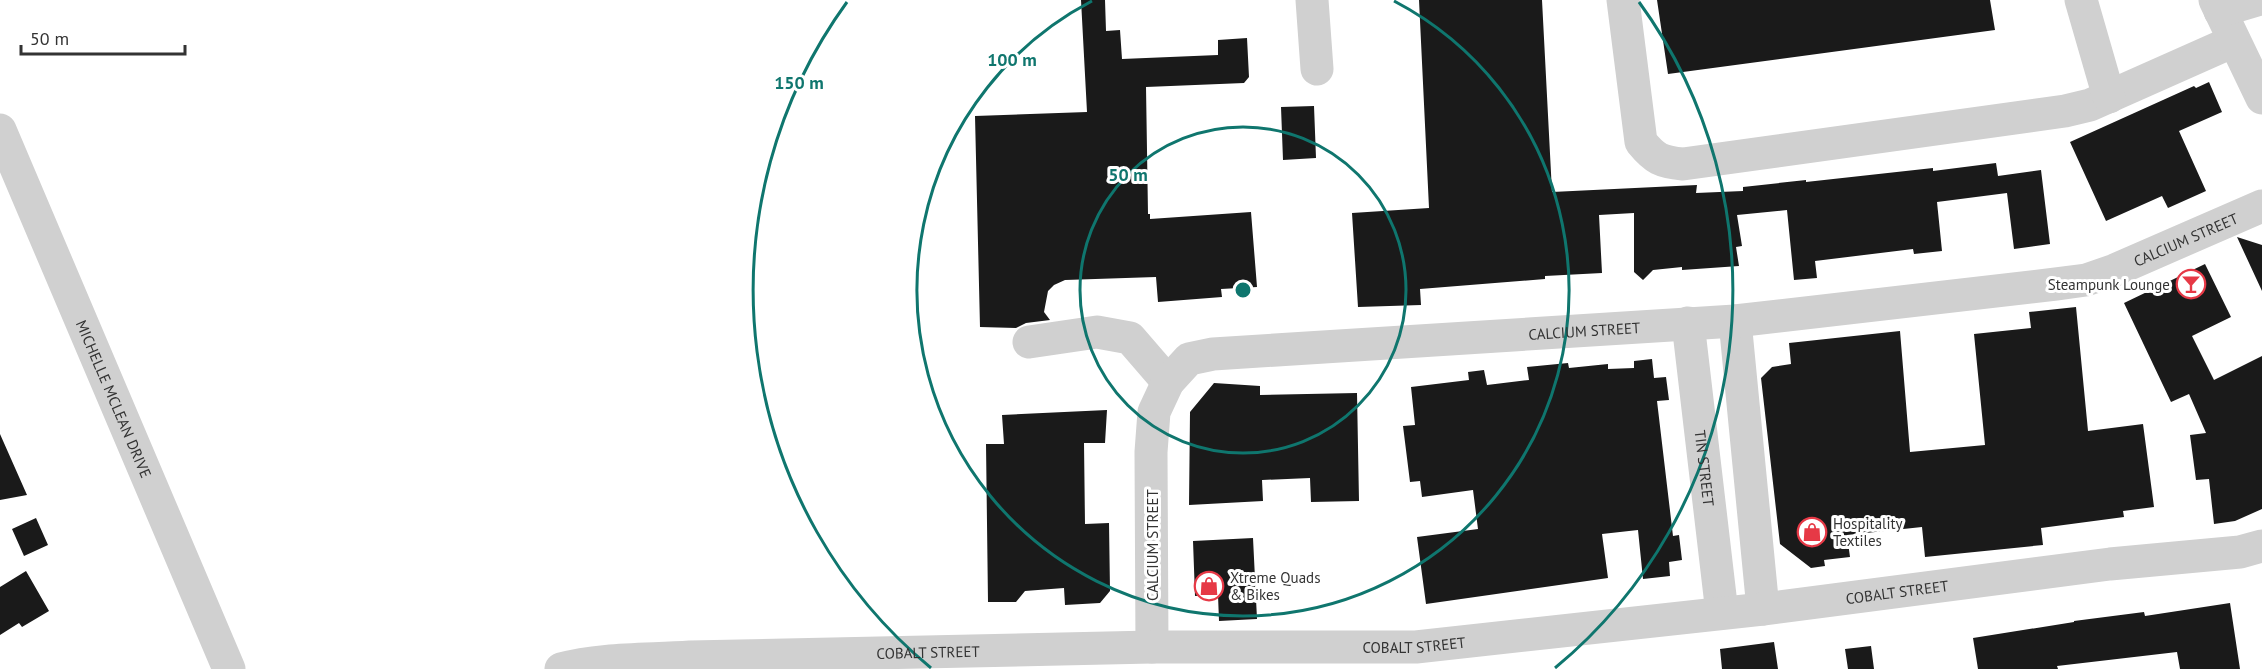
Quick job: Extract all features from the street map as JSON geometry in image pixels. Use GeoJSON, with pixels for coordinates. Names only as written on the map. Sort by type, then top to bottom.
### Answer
{"type":"FeatureCollection","features":[{"type":"Feature","properties":{"kind":"street"},"geometry":{"type":"LineString","coordinates":[[1312,0],[1317,69]]}},
{"type":"Feature","properties":{"kind":"street"},"geometry":{"type":"LineString","coordinates":[[1623,0],[1641,142],[1652,156],[1665,162],[1683,164],[2065,111],[2090,105],[2234,41]]}},
{"type":"Feature","properties":{"kind":"street"},"geometry":{"type":"LineString","coordinates":[[2081,0],[2109,97]]}},
{"type":"Feature","properties":{"kind":"street"},"geometry":{"type":"LineString","coordinates":[[2257,0],[2217,5],[2262,98]]}},
{"type":"Feature","properties":{"kind":"street","name":"MICHELLE MCLEAN DRIVE"},"geometry":{"type":"LineString","coordinates":[[0,130],[229,669]]}},
{"type":"Feature","properties":{"kind":"street","name":"CALCIUM STREET"},"geometry":{"type":"LineString","coordinates":[[1152,647],[1151,452],[1154,412],[1168,382],[1189,359],[1213,354],[1735,321],[2086,280],[2115,270],[2262,206]]}},
{"type":"Feature","properties":{"kind":"street"},"geometry":{"type":"LineString","coordinates":[[1735,321],[1763,609]]}},
{"type":"Feature","properties":{"kind":"street","name":"TIN STREET"},"geometry":{"type":"LineString","coordinates":[[1688,323],[1722,613]]}},
{"type":"Feature","properties":{"kind":"street"},"geometry":{"type":"LineString","coordinates":[[1029,342],[1096,332],[1130,338],[1168,382]]}},
{"type":"Feature","properties":{"kind":"street","name":"COBALT STREET"},"geometry":{"type":"LineString","coordinates":[[570,668],[690,657],[1152,647],[1417,658],[1722,613],[2110,564],[2240,552],[2262,546]]}},
{"type":"Feature","properties":{"kind":"building"},"geometry":{"type":"Polygon","coordinates":[[[1081,0],[1105,0],[1106,31],[1120,30],[1122,59],[1218,55],[1218,40],[1247,38],[1249,77],[1244,83],[1146,87],[1148,214],[1150,214],[1150,219],[1251,212],[1257,287],[1221,289],[1222,297],[1158,302],[1156,277],[1065,280],[1048,291],[1044,312],[1050,320],[1026,323],[1016,328],[980,327],[975,116],[1087,112],[1081,0]]]}},
{"type":"Feature","properties":{"kind":"building"},"geometry":{"type":"Polygon","coordinates":[[[1419,0],[1542,0],[1552,192],[1697,185],[1696,193],[1743,191],[1743,187],[1806,180],[1806,182],[1933,168],[1933,171],[1996,163],[1998,176],[2041,170],[2050,244],[2014,249],[2007,193],[1937,202],[1942,251],[1914,254],[1913,249],[1815,261],[1817,278],[1794,280],[1787,210],[1737,215],[1742,246],[1736,247],[1739,266],[1653,270],[1643,280],[1634,272],[1634,213],[1599,215],[1602,273],[1545,276],[1545,279],[1420,289],[1421,305],[1358,307],[1352,213],[1429,208],[1419,0]]]}},
{"type":"Feature","properties":{"kind":"building"},"geometry":{"type":"Polygon","coordinates":[[[1657,0],[1990,0],[1995,30],[1668,74],[1657,0]]]}},
{"type":"Feature","properties":{"kind":"building"},"geometry":{"type":"Polygon","coordinates":[[[2209,82],[2222,112],[2179,131],[2206,191],[2168,208],[2162,196],[2106,221],[2070,142],[2194,86],[2196,88],[2209,82]]]}},
{"type":"Feature","properties":{"kind":"building"},"geometry":{"type":"Polygon","coordinates":[[[1314,106],[1316,158],[1283,160],[1281,107],[1314,106]]]}},
{"type":"Feature","properties":{"kind":"building"},"geometry":{"type":"Polygon","coordinates":[[[2237,237],[2262,245],[2262,291],[2237,237]]]}},
{"type":"Feature","properties":{"kind":"building"},"geometry":{"type":"Polygon","coordinates":[[[2205,264],[2231,317],[2192,336],[2214,380],[2262,356],[2262,509],[2235,521],[2214,524],[2209,479],[2196,480],[2190,435],[2206,433],[2189,394],[2171,402],[2124,303],[2205,264]]]}},
{"type":"Feature","properties":{"kind":"building"},"geometry":{"type":"Polygon","coordinates":[[[2076,307],[2088,431],[2143,424],[2154,507],[2123,511],[2124,517],[2041,528],[2043,545],[1925,557],[1922,527],[1847,535],[1850,557],[1824,560],[1825,566],[1811,568],[1780,544],[1761,378],[1772,367],[1791,364],[1789,343],[1900,331],[1910,452],[1985,445],[1974,334],[2031,328],[2029,312],[2076,307]]]}},
{"type":"Feature","properties":{"kind":"building"},"geometry":{"type":"Polygon","coordinates":[[[1652,359],[1654,378],[1666,377],[1669,400],[1657,401],[1673,536],[1679,535],[1682,560],[1669,562],[1670,576],[1643,579],[1638,530],[1602,534],[1608,578],[1426,604],[1417,537],[1478,529],[1473,490],[1422,497],[1420,481],[1410,482],[1403,426],[1415,425],[1411,387],[1469,380],[1468,372],[1484,370],[1487,385],[1529,380],[1527,367],[1568,363],[1569,368],[1608,364],[1608,369],[1634,368],[1634,361],[1652,359]]]}},
{"type":"Feature","properties":{"kind":"building"},"geometry":{"type":"Polygon","coordinates":[[[1214,383],[1260,386],[1260,395],[1357,393],[1359,501],[1311,502],[1310,478],[1262,480],[1263,501],[1189,505],[1190,412],[1214,383]]]}},
{"type":"Feature","properties":{"kind":"building"},"geometry":{"type":"Polygon","coordinates":[[[1107,410],[1105,443],[1084,443],[1085,524],[1109,523],[1110,591],[1100,603],[1065,605],[1064,588],[1025,591],[1016,602],[988,602],[986,444],[1004,444],[1002,415],[1107,410]]]}},
{"type":"Feature","properties":{"kind":"building"},"geometry":{"type":"Polygon","coordinates":[[[0,434],[27,495],[0,500],[0,434]]]}},
{"type":"Feature","properties":{"kind":"building"},"geometry":{"type":"Polygon","coordinates":[[[36,518],[48,545],[24,556],[12,529],[36,518]]]}},
{"type":"Feature","properties":{"kind":"building"},"geometry":{"type":"Polygon","coordinates":[[[1253,538],[1257,619],[1219,621],[1218,595],[1195,596],[1193,541],[1253,538]]]}},
{"type":"Feature","properties":{"kind":"building"},"geometry":{"type":"Polygon","coordinates":[[[26,571],[49,611],[22,627],[19,623],[0,635],[0,587],[26,571]]]}},
{"type":"Feature","properties":{"kind":"building"},"geometry":{"type":"Polygon","coordinates":[[[2230,603],[2240,669],[2180,669],[2177,652],[2057,666],[2058,669],[1978,669],[1973,638],[2074,621],[2144,612],[2145,616],[2230,603]]]}},
{"type":"Feature","properties":{"kind":"building"},"geometry":{"type":"Polygon","coordinates":[[[1774,642],[1778,669],[1722,669],[1720,649],[1774,642]]]}},
{"type":"Feature","properties":{"kind":"building"},"geometry":{"type":"Polygon","coordinates":[[[1871,646],[1874,669],[1848,669],[1845,649],[1871,646]]]}},
{"type":"Feature","properties":{"kind":"place","name":"Steampunk Lounge"},"geometry":{"type":"Point","coordinates":[2191,284]}},
{"type":"Feature","properties":{"kind":"place","name":"Hospitality Textiles"},"geometry":{"type":"Point","coordinates":[1812,532]}},
{"type":"Feature","properties":{"kind":"place","name":"Xtreme Quads & Bikes"},"geometry":{"type":"Point","coordinates":[1209,586]}}]}
